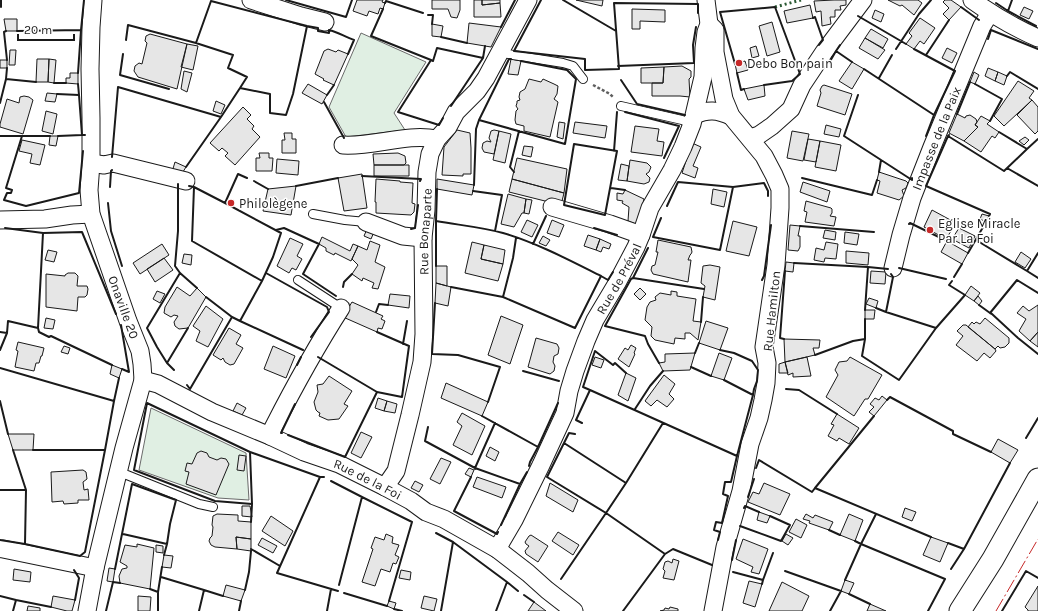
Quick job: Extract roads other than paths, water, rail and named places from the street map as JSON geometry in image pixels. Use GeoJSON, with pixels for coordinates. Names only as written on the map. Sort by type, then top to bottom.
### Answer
{"type":"FeatureCollection","features":[{"type":"Feature","properties":{"kind":"street","name":"Onaville 20"},"geometry":{"type":"LineString","coordinates":[[86,611],[124,448],[143,380],[140,351],[91,214],[89,190],[91,164],[90,69],[93,0]]}},
{"type":"Feature","properties":{"kind":"street"},"geometry":{"type":"LineString","coordinates":[[251,0],[325,22]]}},
{"type":"Feature","properties":{"kind":"street","name":"Rue Bonaparte"},"geometry":{"type":"LineString","coordinates":[[385,487],[396,471],[422,362],[424,334],[423,238],[426,210],[427,172],[430,154],[437,139],[448,127],[456,112],[477,91],[486,78],[528,0]]}},
{"type":"Feature","properties":{"kind":"street","name":"Rue de Préval"},"geometry":{"type":"LineString","coordinates":[[497,549],[514,520],[565,413],[568,391],[595,320],[617,283],[641,236],[650,208],[672,170],[683,147],[695,113],[703,77],[704,48],[706,32],[709,24],[706,0]]}},
{"type":"Feature","properties":{"kind":"street"},"geometry":{"type":"LineString","coordinates":[[750,138],[759,135],[772,126],[791,108],[802,86],[824,52],[863,0]]}},
{"type":"Feature","properties":{"kind":"street"},"geometry":{"type":"LineString","coordinates":[[972,0],[990,13],[1038,38]]}},
{"type":"Feature","properties":{"kind":"street","name":"Impasse de la Paix"},"geometry":{"type":"LineString","coordinates":[[893,268],[906,216],[921,174],[982,26],[990,13]]}},
{"type":"Feature","properties":{"kind":"street","name":"Rue Hamilton"},"geometry":{"type":"LineString","coordinates":[[709,24],[715,30],[716,52],[724,100],[731,116],[764,156],[780,189],[779,236],[764,346],[767,363],[766,383],[759,418],[750,444],[741,491],[725,547],[713,611]]}},
{"type":"Feature","properties":{"kind":"street"},"geometry":{"type":"LineString","coordinates":[[695,113],[704,97],[714,97],[724,100]]}},
{"type":"Feature","properties":{"kind":"street"},"geometry":{"type":"LineString","coordinates":[[695,113],[703,111],[721,111],[731,116]]}},
{"type":"Feature","properties":{"kind":"street"},"geometry":{"type":"LineString","coordinates":[[343,145],[355,146],[427,137],[437,139]]}},
{"type":"Feature","properties":{"kind":"street"},"geometry":{"type":"LineString","coordinates":[[91,164],[104,165],[113,162],[186,181]]}},
{"type":"Feature","properties":{"kind":"street"},"geometry":{"type":"LineString","coordinates":[[552,208],[610,224],[641,236]]}},
{"type":"Feature","properties":{"kind":"street"},"geometry":{"type":"LineString","coordinates":[[0,220],[45,219],[91,214]]}},
{"type":"Feature","properties":{"kind":"street"},"geometry":{"type":"LineString","coordinates":[[366,222],[403,236],[423,238]]}},
{"type":"Feature","properties":{"kind":"street"},"geometry":{"type":"LineString","coordinates":[[270,436],[272,428],[303,371],[341,308]]}},
{"type":"Feature","properties":{"kind":"street","name":"Rue de la Foi"},"geometry":{"type":"LineString","coordinates":[[143,380],[158,384],[212,412],[304,452],[339,464],[385,487],[411,501],[426,512],[444,520],[497,549],[574,611]]}},
{"type":"Feature","properties":{"kind":"street"},"geometry":{"type":"LineString","coordinates":[[960,611],[993,559],[1037,483]]}},
{"type":"Feature","properties":{"kind":"street"},"geometry":{"type":"LineString","coordinates":[[3,549],[95,568]]}},
{"type":"Feature","properties":{"kind":"lane"},"geometry":{"type":"LineString","coordinates":[[500,52],[573,66],[582,79]]}},
{"type":"Feature","properties":{"kind":"lane"},"geometry":{"type":"LineString","coordinates":[[621,106],[682,120],[695,113]]}},
{"type":"Feature","properties":{"kind":"lane"},"geometry":{"type":"LineString","coordinates":[[313,214],[366,222]]}},
{"type":"Feature","properties":{"kind":"lane"},"geometry":{"type":"LineString","coordinates":[[298,280],[341,308]]}},
{"type":"Feature","properties":{"kind":"lane"},"geometry":{"type":"LineString","coordinates":[[119,473],[128,475],[199,504],[213,507]]}},
{"type":"Feature","properties":{"kind":"place","name":"Debo Bon pain"},"geometry":{"type":"Point","coordinates":[739,63]}},
{"type":"Feature","properties":{"kind":"place","name":"Philolègene"},"geometry":{"type":"Point","coordinates":[231,203]}},
{"type":"Feature","properties":{"kind":"place","name":"Eglise Miracle Par La Foi"},"geometry":{"type":"Point","coordinates":[930,230]}}]}
